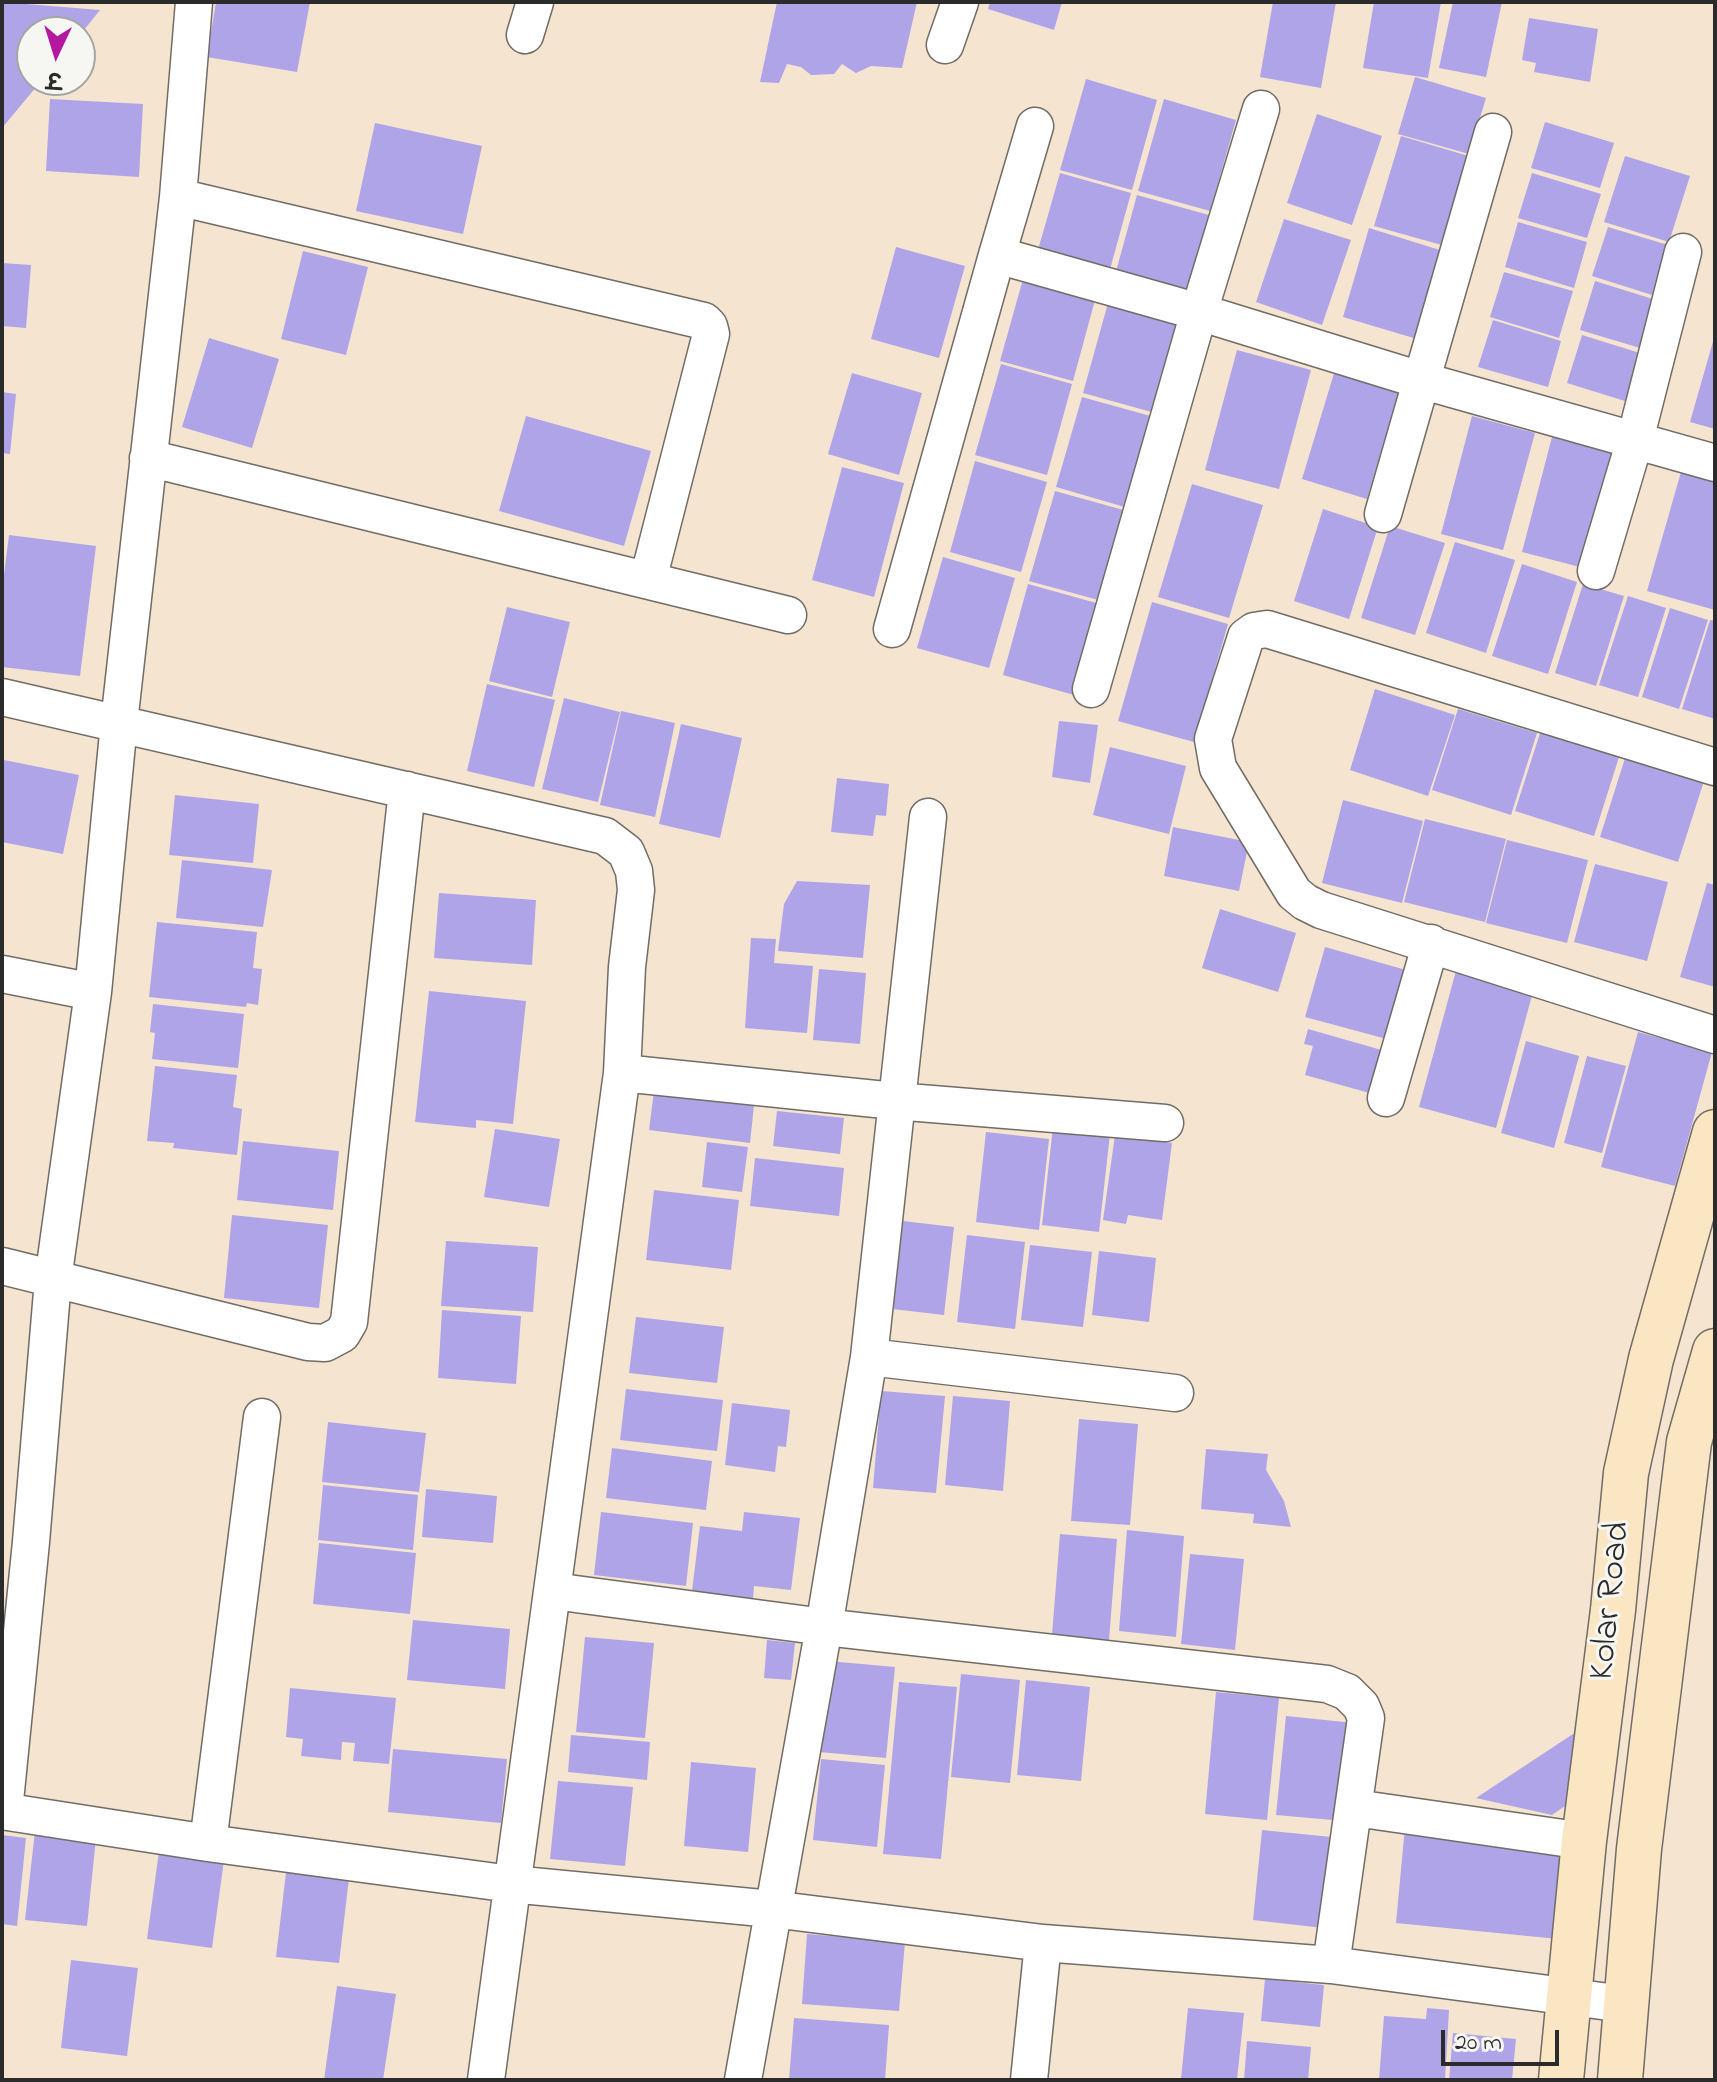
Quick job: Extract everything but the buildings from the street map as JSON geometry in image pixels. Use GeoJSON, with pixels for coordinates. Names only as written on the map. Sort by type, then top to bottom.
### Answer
{"type":"FeatureCollection","features":[{"type":"Feature","properties":{"kind":"main road","name":"Kolar Road"},"geometry":{"type":"LineString","coordinates":[[1561,2080],[1584,1841],[1613,1610],[1626,1473],[1651,1359],[1715,1132]]}},
{"type":"Feature","properties":{"kind":"main road","name":"Kolar Road"},"geometry":{"type":"LineString","coordinates":[[1620,2080],[1624,2004],[1649,1756],[1715,1351]]}},
{"type":"Feature","properties":{"kind":"street"},"geometry":{"type":"LineString","coordinates":[[194,2],[178,197],[119,723],[93,992],[16,1538],[3,1811],[208,1843],[511,1884],[772,1909],[1043,1943],[1331,1965],[1624,2004]]}},
{"type":"Feature","properties":{"kind":"street"},"geometry":{"type":"LineString","coordinates":[[945,45],[960,2]]}},
{"type":"Feature","properties":{"kind":"street"},"geometry":{"type":"LineString","coordinates":[[1091,689],[1261,109]]}},
{"type":"Feature","properties":{"kind":"street"},"geometry":{"type":"LineString","coordinates":[[892,629],[1035,126]]}},
{"type":"Feature","properties":{"kind":"street"},"geometry":{"type":"LineString","coordinates":[[1383,514],[1493,132]]}},
{"type":"Feature","properties":{"kind":"street"},"geometry":{"type":"LineString","coordinates":[[178,197],[704,321],[711,334],[648,580]]}},
{"type":"Feature","properties":{"kind":"street"},"geometry":{"type":"LineString","coordinates":[[1596,571],[1635,440],[1683,252]]}},
{"type":"Feature","properties":{"kind":"street"},"geometry":{"type":"LineString","coordinates":[[997,255],[1715,463]]}},
{"type":"Feature","properties":{"kind":"street"},"geometry":{"type":"LineString","coordinates":[[148,458],[788,615]]}},
{"type":"Feature","properties":{"kind":"street"},"geometry":{"type":"LineString","coordinates":[[1715,767],[1267,629],[1254,631],[1246,637],[1213,739],[1218,768],[1294,893],[1305,902],[1321,910],[1715,1035]]}},
{"type":"Feature","properties":{"kind":"street"},"geometry":{"type":"LineString","coordinates":[[2,697],[605,836],[626,852],[634,871],[636,890],[627,967],[622,1073],[486,2080]]}},
{"type":"Feature","properties":{"kind":"street"},"geometry":{"type":"LineString","coordinates":[[2,1266],[308,1342],[325,1343],[342,1334],[349,1322],[407,790]]}},
{"type":"Feature","properties":{"kind":"street"},"geometry":{"type":"LineString","coordinates":[[743,2080],[869,1357],[928,817]]}},
{"type":"Feature","properties":{"kind":"street"},"geometry":{"type":"LineString","coordinates":[[1386,1098],[1431,943]]}},
{"type":"Feature","properties":{"kind":"street"},"geometry":{"type":"LineString","coordinates":[[2,974],[93,992]]}},
{"type":"Feature","properties":{"kind":"street"},"geometry":{"type":"LineString","coordinates":[[622,1073],[895,1101],[1165,1123]]}},
{"type":"Feature","properties":{"kind":"street"},"geometry":{"type":"LineString","coordinates":[[869,1357],[1175,1393]]}},
{"type":"Feature","properties":{"kind":"street"},"geometry":{"type":"LineString","coordinates":[[208,1843],[262,1417]]}},
{"type":"Feature","properties":{"kind":"street"},"geometry":{"type":"LineString","coordinates":[[553,1591],[824,1627],[1327,1684],[1347,1692],[1361,1706],[1366,1718],[1331,1965]]}},
{"type":"Feature","properties":{"kind":"street"},"geometry":{"type":"LineString","coordinates":[[1355,1808],[1584,1841]]}},
{"type":"Feature","properties":{"kind":"street"},"geometry":{"type":"LineString","coordinates":[[1029,2080],[1043,1943]]}}]}
